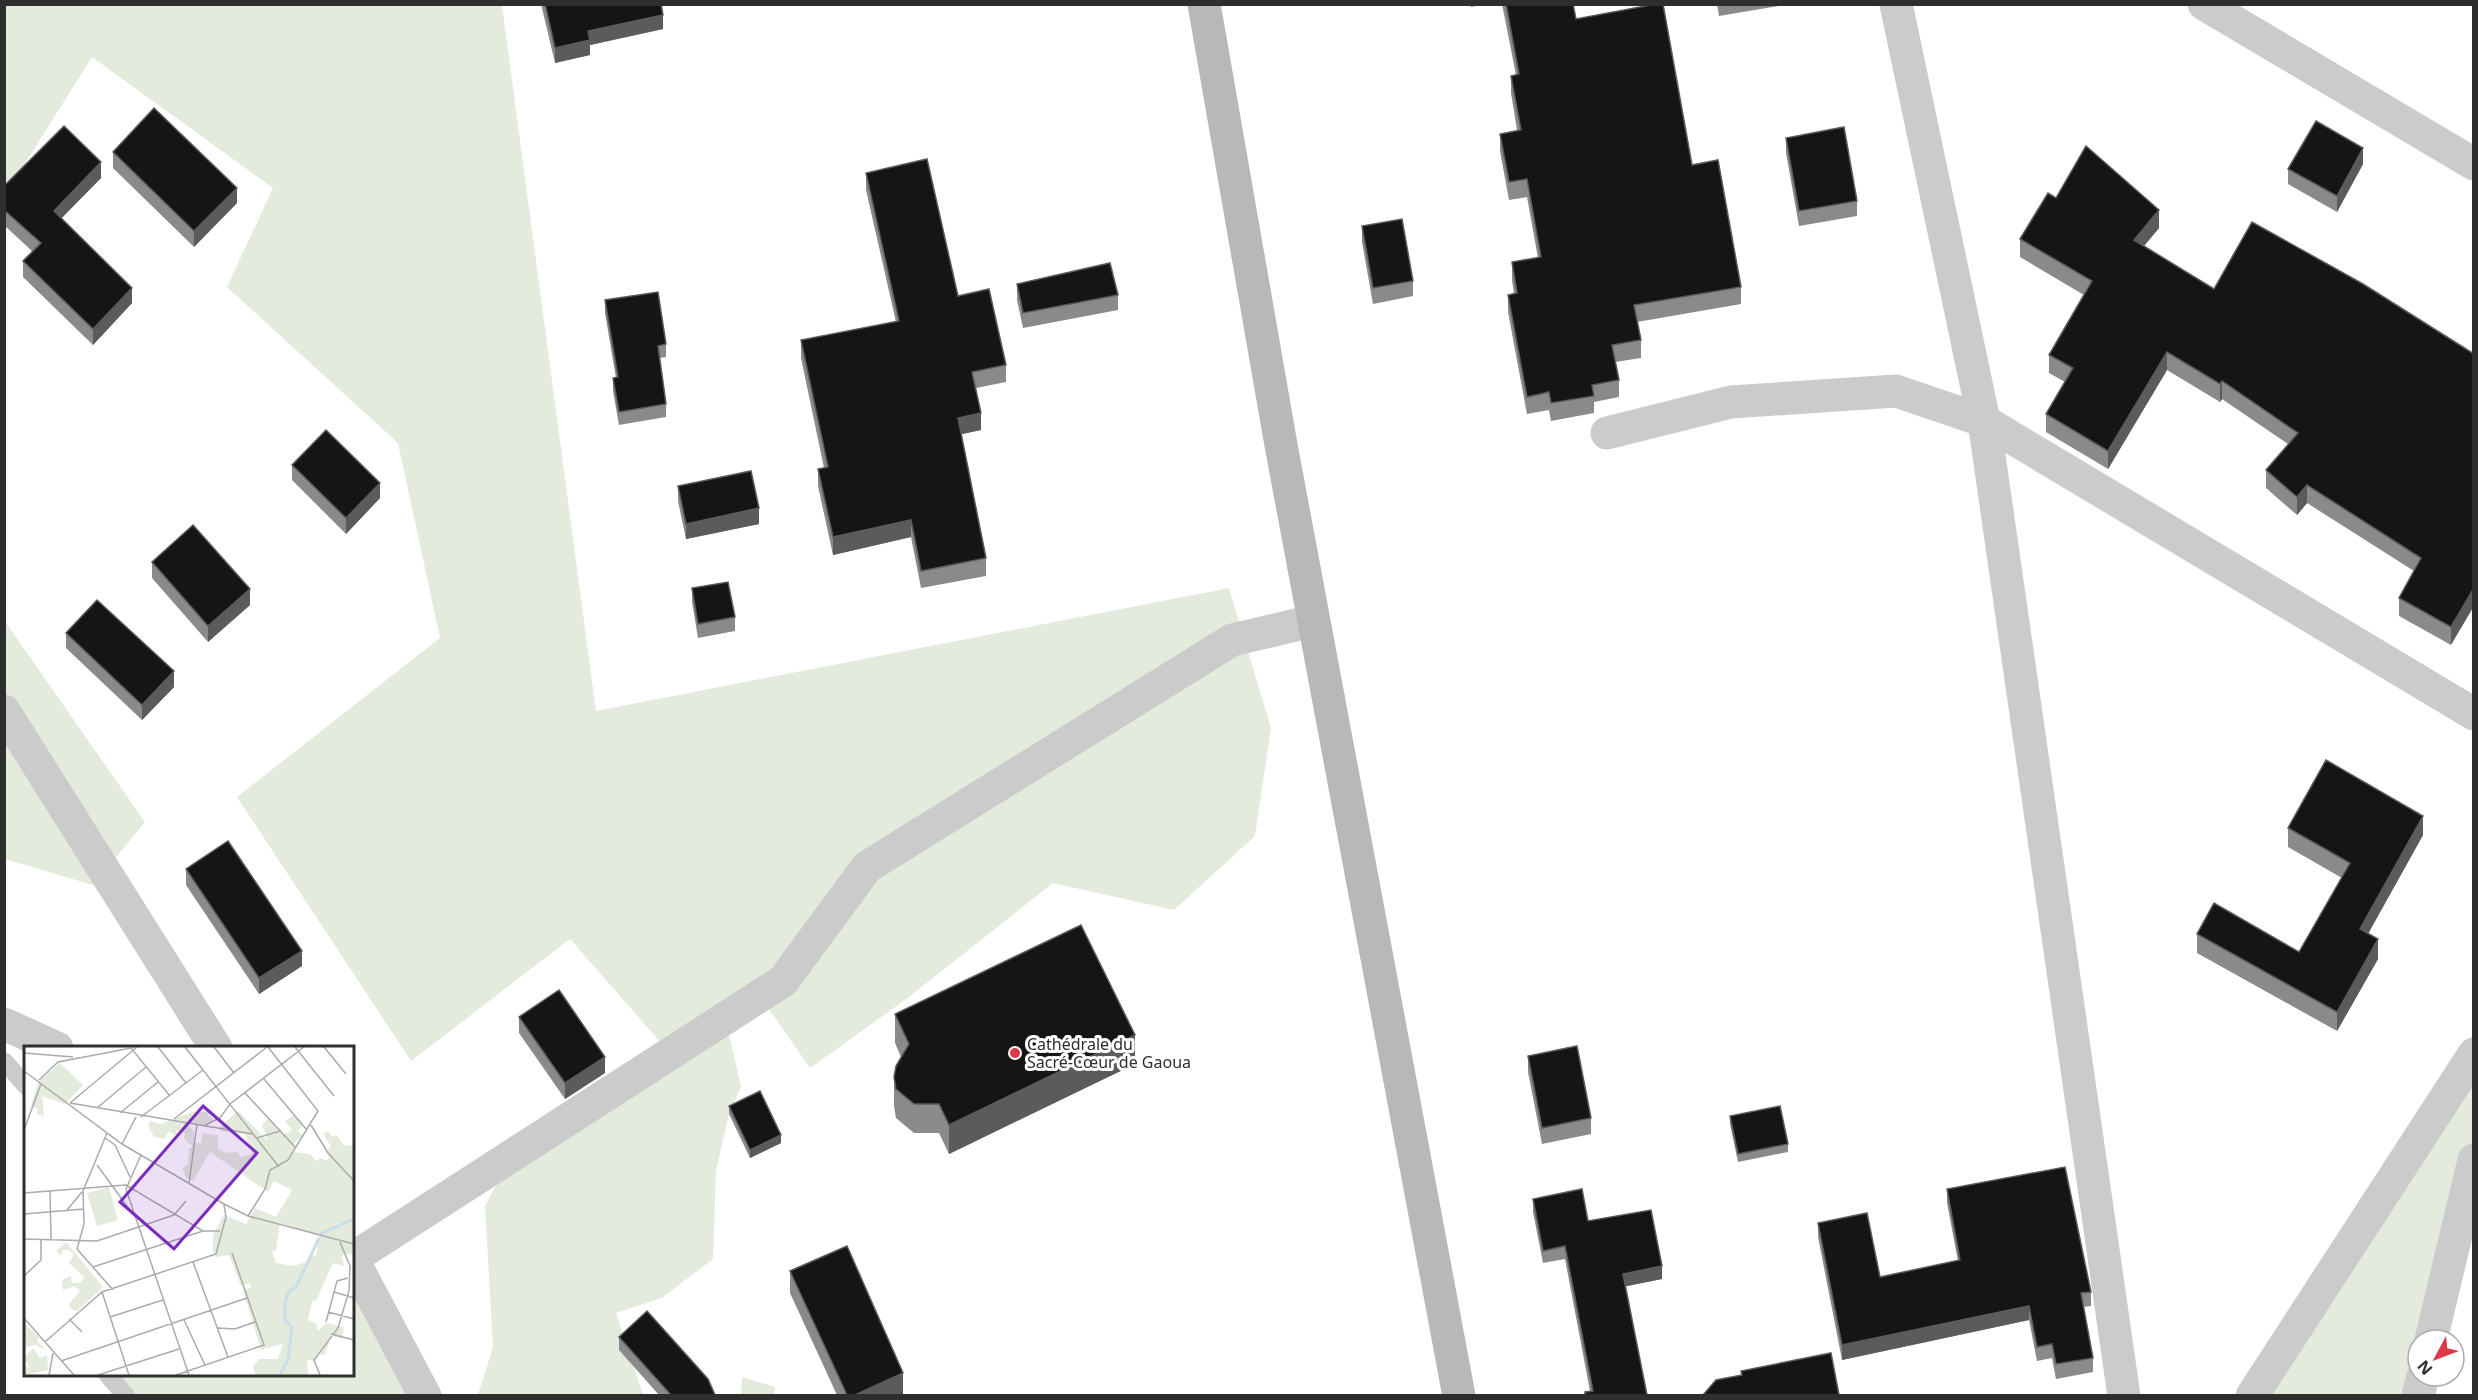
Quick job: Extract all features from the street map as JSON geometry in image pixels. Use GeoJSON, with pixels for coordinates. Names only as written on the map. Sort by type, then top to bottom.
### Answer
{"type":"FeatureCollection","features":[{"type":"Feature","properties":{"kind":"main road"},"geometry":{"type":"LineString","coordinates":[[1204,4],[1313,621],[1459,1395]]}},
{"type":"Feature","properties":{"kind":"street"},"geometry":{"type":"LineString","coordinates":[[1896,4],[1984,421],[2124,1395]]}},
{"type":"Feature","properties":{"kind":"street"},"geometry":{"type":"LineString","coordinates":[[2204,4],[2474,164]]}},
{"type":"Feature","properties":{"kind":"street"},"geometry":{"type":"LineString","coordinates":[[1607,434],[1731,402],[1896,391],[1984,421],[2474,714]]}},
{"type":"Feature","properties":{"kind":"street"},"geometry":{"type":"LineString","coordinates":[[354,1257],[783,981],[867,867],[1232,640],[1313,621]]}},
{"type":"Feature","properties":{"kind":"street"},"geometry":{"type":"LineString","coordinates":[[4,711],[215,1046]]}},
{"type":"Feature","properties":{"kind":"street"},"geometry":{"type":"LineString","coordinates":[[4,1024],[55,1046]]}},
{"type":"Feature","properties":{"kind":"street"},"geometry":{"type":"LineString","coordinates":[[2252,1395],[2474,1054]]}},
{"type":"Feature","properties":{"kind":"street"},"geometry":{"type":"LineString","coordinates":[[2434,1328],[2474,1160]]}},
{"type":"Feature","properties":{"kind":"street"},"geometry":{"type":"LineString","coordinates":[[354,1260],[425,1395]]}},
{"type":"Feature","properties":{"kind":"lane"},"geometry":{"type":"LineString","coordinates":[[4,1061],[24,1084]]}},
{"type":"Feature","properties":{"kind":"lane"},"geometry":{"type":"LineString","coordinates":[[109,1376],[126,1395]]}},
{"type":"Feature","properties":{"kind":"green space"},"geometry":{"type":"Polygon","coordinates":[[[5,5],[502,5],[596,711],[1229,588],[1271,728],[1255,836],[1174,910],[1053,883],[909,997],[810,1068],[766,1005],[727,1025],[741,1087],[729,1114],[716,1171],[713,1259],[662,1298],[616,1313],[643,1395],[478,1395],[493,1347],[485,1206],[512,1155],[670,1053],[570,939],[411,1061],[237,797],[440,638],[398,443],[227,287],[273,188],[92,57],[5,195],[5,5]]]}},
{"type":"Feature","properties":{"kind":"green space"},"geometry":{"type":"Polygon","coordinates":[[[4,620],[145,822],[93,885],[5,859],[4,620]]]}},
{"type":"Feature","properties":{"kind":"green space"},"geometry":{"type":"Polygon","coordinates":[[[2473,1054],[2473,1147],[2421,1328],[2406,1328],[2406,1388],[2412,1388],[2410,1395],[2252,1396],[2473,1054]]]}},
{"type":"Feature","properties":{"kind":"green space"},"geometry":{"type":"Polygon","coordinates":[[[354,1260],[425,1395],[126,1395],[108,1376],[354,1376],[354,1260]]]}},
{"type":"Feature","properties":{"kind":"green space"},"geometry":{"type":"Polygon","coordinates":[[[742,1377],[775,1387],[774,1395],[741,1395],[742,1377]]]}},
{"type":"Feature","properties":{"kind":"building"},"geometry":{"type":"Polygon","coordinates":[[[545,4],[661,4],[663,15],[588,31],[590,40],[555,48],[545,4]]]}},
{"type":"Feature","properties":{"kind":"building"},"geometry":{"type":"Polygon","coordinates":[[[1506,4],[1573,4],[1576,19],[1663,4],[1692,165],[1718,160],[1741,287],[1634,305],[1641,340],[1612,345],[1619,380],[1592,385],[1594,396],[1551,403],[1549,392],[1527,397],[1508,295],[1517,293],[1512,262],[1541,257],[1527,179],[1509,182],[1500,134],[1521,130],[1511,76],[1519,74],[1506,4]]]}},
{"type":"Feature","properties":{"kind":"building"},"geometry":{"type":"Polygon","coordinates":[[[154,108],[237,188],[194,231],[113,152],[154,108]]]}},
{"type":"Feature","properties":{"kind":"building"},"geometry":{"type":"Polygon","coordinates":[[[2316,121],[2363,148],[2337,196],[2288,169],[2316,121]]]}},
{"type":"Feature","properties":{"kind":"building"},"geometry":{"type":"Polygon","coordinates":[[[64,126],[101,162],[54,211],[132,288],[93,329],[23,261],[41,243],[4,210],[4,186],[64,126]]]}},
{"type":"Feature","properties":{"kind":"building"},"geometry":{"type":"Polygon","coordinates":[[[1844,127],[1857,201],[1799,211],[1786,138],[1844,127]]]}},
{"type":"Feature","properties":{"kind":"building"},"geometry":{"type":"Polygon","coordinates":[[[2086,146],[2159,210],[2134,240],[2214,289],[2252,222],[2363,284],[2474,354],[2474,588],[2451,627],[2399,598],[2421,558],[2307,485],[2297,497],[2266,470],[2298,433],[2222,381],[2220,384],[2167,352],[2108,451],[2046,414],[2073,368],[2049,355],[2092,281],[2020,239],[2048,193],[2056,198],[2086,146]]]}},
{"type":"Feature","properties":{"kind":"building"},"geometry":{"type":"Polygon","coordinates":[[[927,159],[958,296],[989,289],[1006,365],[972,372],[981,413],[958,418],[986,558],[921,571],[911,520],[833,537],[818,469],[828,467],[801,340],[899,321],[866,173],[927,159]]]}},
{"type":"Feature","properties":{"kind":"building"},"geometry":{"type":"Polygon","coordinates":[[[1402,219],[1413,281],[1373,288],[1362,226],[1402,219]]]}},
{"type":"Feature","properties":{"kind":"building"},"geometry":{"type":"Polygon","coordinates":[[[1110,263],[1118,295],[1023,313],[1017,284],[1110,263]]]}},
{"type":"Feature","properties":{"kind":"building"},"geometry":{"type":"Polygon","coordinates":[[[658,292],[666,344],[658,346],[666,404],[619,412],[613,378],[618,377],[605,300],[658,292]]]}},
{"type":"Feature","properties":{"kind":"building"},"geometry":{"type":"Polygon","coordinates":[[[326,430],[380,483],[346,518],[292,465],[326,430]]]}},
{"type":"Feature","properties":{"kind":"building"},"geometry":{"type":"Polygon","coordinates":[[[751,471],[759,508],[686,524],[678,486],[751,471]]]}},
{"type":"Feature","properties":{"kind":"building"},"geometry":{"type":"Polygon","coordinates":[[[193,525],[250,589],[208,626],[152,562],[193,525]]]}},
{"type":"Feature","properties":{"kind":"building"},"geometry":{"type":"Polygon","coordinates":[[[728,582],[735,617],[698,624],[692,588],[728,582]]]}},
{"type":"Feature","properties":{"kind":"building"},"geometry":{"type":"Polygon","coordinates":[[[97,600],[174,671],[142,705],[66,633],[97,600]]]}},
{"type":"Feature","properties":{"kind":"building"},"geometry":{"type":"Polygon","coordinates":[[[2326,760],[2423,816],[2360,929],[2378,939],[2337,1012],[2197,934],[2214,903],[2299,952],[2350,863],[2288,828],[2326,760]]]}},
{"type":"Feature","properties":{"kind":"building"},"geometry":{"type":"Polygon","coordinates":[[[228,841],[302,951],[259,978],[186,869],[228,841]]]}},
{"type":"Feature","properties":{"kind":"building","name":"Cathédrale du Sacré-Cœur de Gaoua"},"geometry":{"type":"Polygon","coordinates":[[[1081,925],[1135,1035],[949,1125],[939,1104],[914,1104],[896,1089],[894,1077],[896,1066],[909,1044],[895,1014],[1081,925]]]}},
{"type":"Feature","properties":{"kind":"building"},"geometry":{"type":"Polygon","coordinates":[[[559,990],[605,1057],[565,1083],[519,1017],[559,990]]]}},
{"type":"Feature","properties":{"kind":"building"},"geometry":{"type":"Polygon","coordinates":[[[1577,1046],[1591,1118],[1542,1128],[1528,1056],[1577,1046]]]}},
{"type":"Feature","properties":{"kind":"building"},"geometry":{"type":"Polygon","coordinates":[[[760,1091],[781,1135],[750,1150],[729,1106],[760,1091]]]}},
{"type":"Feature","properties":{"kind":"building"},"geometry":{"type":"Polygon","coordinates":[[[1780,1106],[1788,1144],[1738,1154],[1730,1116],[1780,1106]]]}},
{"type":"Feature","properties":{"kind":"building"},"geometry":{"type":"Polygon","coordinates":[[[2065,1167],[2091,1292],[2081,1293],[2093,1358],[2056,1364],[2052,1344],[2037,1347],[2029,1306],[1842,1345],[1818,1223],[1867,1213],[1880,1277],[1960,1260],[1947,1189],[2065,1167]]]}},
{"type":"Feature","properties":{"kind":"building"},"geometry":{"type":"Polygon","coordinates":[[[1582,1189],[1588,1221],[1651,1210],[1662,1266],[1623,1274],[1647,1395],[1585,1395],[1585,1392],[1593,1391],[1565,1246],[1543,1251],[1533,1199],[1582,1189]]]}},
{"type":"Feature","properties":{"kind":"building"},"geometry":{"type":"Polygon","coordinates":[[[847,1246],[903,1373],[855,1395],[847,1395],[790,1271],[847,1246]]]}},
{"type":"Feature","properties":{"kind":"building"},"geometry":{"type":"Polygon","coordinates":[[[647,1311],[708,1379],[715,1395],[671,1395],[619,1337],[647,1311]]]}},
{"type":"Feature","properties":{"kind":"building"},"geometry":{"type":"Polygon","coordinates":[[[1831,1353],[1839,1395],[1703,1395],[1716,1380],[1742,1375],[1741,1371],[1831,1353]]]}},
{"type":"Feature","properties":{"kind":"place","name":"Cathédrale du Sacré-Cœur de Gaoua"},"geometry":{"type":"Point","coordinates":[1015,1053]}}]}
